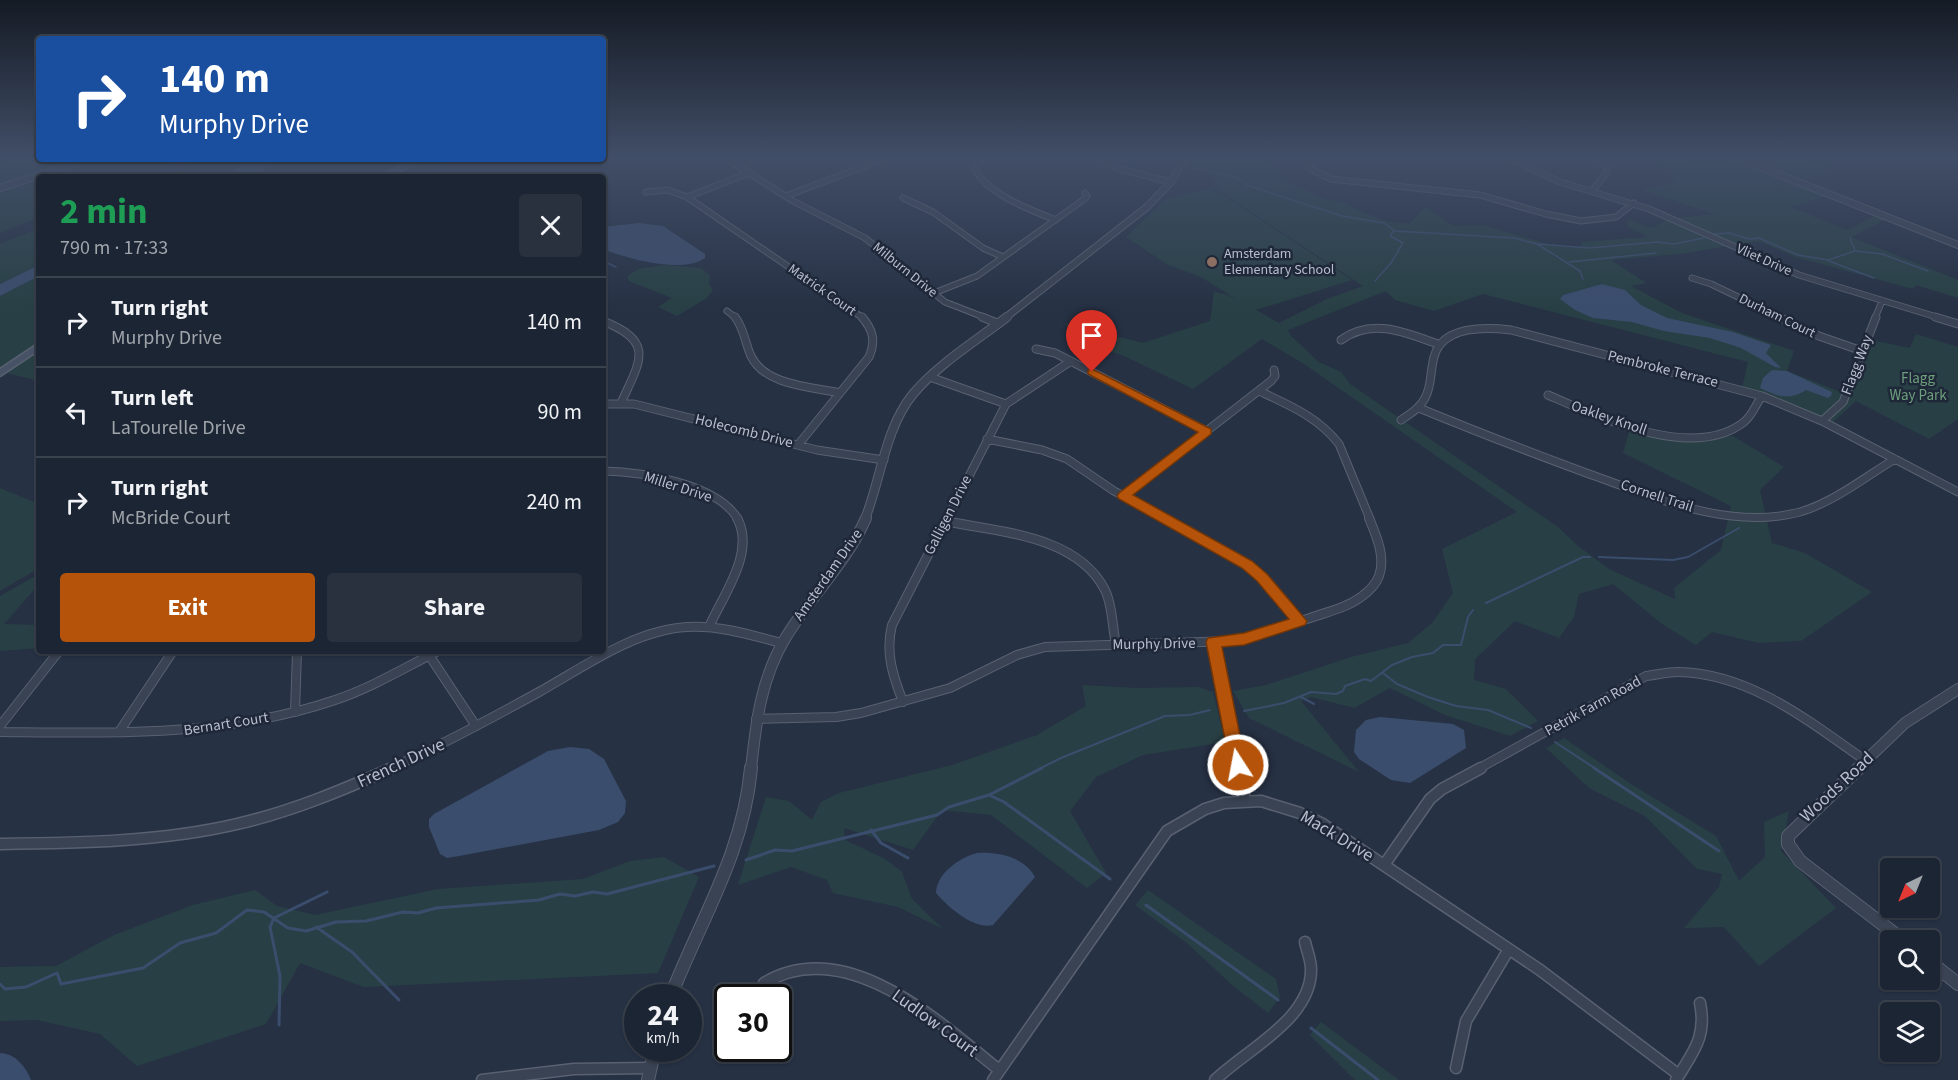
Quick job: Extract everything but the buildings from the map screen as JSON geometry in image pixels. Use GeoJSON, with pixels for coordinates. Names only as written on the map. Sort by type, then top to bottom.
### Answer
{"type":"FeatureCollection","features":[{"type":"Feature","properties":{"kind":"main road"},"geometry":{"type":"LineString","coordinates":[[0,373],[36,348]]}},
{"type":"Feature","properties":{"kind":"street","name":"Matrick Court"},"geometry":{"type":"LineString","coordinates":[[702,207],[868,323],[874,335],[872,351],[798,445]]}},
{"type":"Feature","properties":{"kind":"street","name":"Milburn Drive"},"geometry":{"type":"LineString","coordinates":[[807,207],[865,238],[950,305],[997,323]]}},
{"type":"Feature","properties":{"kind":"street"},"geometry":{"type":"LineString","coordinates":[[923,207],[933,212],[979,246],[1003,257]]}},
{"type":"Feature","properties":{"kind":"street"},"geometry":{"type":"LineString","coordinates":[[1025,207],[1056,220]]}},
{"type":"Feature","properties":{"kind":"street"},"geometry":{"type":"LineString","coordinates":[[934,293],[973,279],[1073,207]]}},
{"type":"Feature","properties":{"kind":"street","name":"Amsterdam Drive"},"geometry":{"type":"LineString","coordinates":[[676,984],[727,871],[741,833],[748,795],[756,719],[768,674],[781,644],[857,536],[902,412],[914,394],[930,377],[1146,207]]}},
{"type":"Feature","properties":{"kind":"street"},"geometry":{"type":"LineString","coordinates":[[1524,207],[1566,219],[1605,220],[1616,217],[1628,207]]}},
{"type":"Feature","properties":{"kind":"street","name":"Vliet Drive"},"geometry":{"type":"LineString","coordinates":[[1644,207],[1792,273],[1958,324]]}},
{"type":"Feature","properties":{"kind":"street"},"geometry":{"type":"LineString","coordinates":[[1863,207],[1958,245]]}},
{"type":"Feature","properties":{"kind":"street","name":"Durham Court"},"geometry":{"type":"LineString","coordinates":[[1692,278],[1711,284],[1819,336],[1862,351]]}},
{"type":"Feature","properties":{"kind":"street","name":"Flagg Way"},"geometry":{"type":"LineString","coordinates":[[1822,421],[1843,402],[1882,301]]}},
{"type":"Feature","properties":{"kind":"street"},"geometry":{"type":"LineString","coordinates":[[727,310],[736,317],[753,360],[760,368],[786,380],[840,393]]}},
{"type":"Feature","properties":{"kind":"street"},"geometry":{"type":"LineString","coordinates":[[606,322],[634,336],[640,346],[640,358],[621,403]]}},
{"type":"Feature","properties":{"kind":"street"},"geometry":{"type":"LineString","coordinates":[[1341,340],[1358,328],[1373,327],[1393,330],[1440,345],[1435,354],[1427,396],[1419,408],[1401,420]]}},
{"type":"Feature","properties":{"kind":"street","name":"Pembroke Terrace"},"geometry":{"type":"LineString","coordinates":[[1440,345],[1451,336],[1461,332],[1487,328],[1510,330],[1762,396],[1822,421],[1958,492]]}},
{"type":"Feature","properties":{"kind":"street"},"geometry":{"type":"LineString","coordinates":[[1036,349],[1055,353],[1206,431]]}},
{"type":"Feature","properties":{"kind":"street","name":"Galligen Drive"},"geometry":{"type":"LineString","coordinates":[[903,702],[889,661],[890,633],[945,521],[1006,404],[1071,361]]}},
{"type":"Feature","properties":{"kind":"street"},"geometry":{"type":"LineString","coordinates":[[1123,496],[1271,381],[1275,376],[1274,370]]}},
{"type":"Feature","properties":{"kind":"street"},"geometry":{"type":"LineString","coordinates":[[930,377],[1006,404]]}},
{"type":"Feature","properties":{"kind":"street","name":"Murphy Drive"},"geometry":{"type":"LineString","coordinates":[[756,719],[849,716],[950,688],[1017,655],[1036,649],[1244,639],[1346,606],[1368,592],[1381,571],[1382,549],[1335,437],[1311,416],[1259,391]]}},
{"type":"Feature","properties":{"kind":"street","name":"Oakley Knoll"},"geometry":{"type":"LineString","coordinates":[[1548,395],[1620,424],[1654,434],[1690,437],[1712,435],[1742,424],[1762,396]]}},
{"type":"Feature","properties":{"kind":"street","name":"Holecomb Drive"},"geometry":{"type":"LineString","coordinates":[[606,404],[621,403],[713,423],[835,454],[884,460]]}},
{"type":"Feature","properties":{"kind":"street","name":"Cornell Trail"},"geometry":{"type":"LineString","coordinates":[[1419,408],[1495,439],[1659,498],[1689,508],[1737,515],[1775,515],[1808,508],[1895,459]]}},
{"type":"Feature","properties":{"kind":"street"},"geometry":{"type":"LineString","coordinates":[[987,439],[1058,455],[1123,496],[1247,564],[1299,621]]}},
{"type":"Feature","properties":{"kind":"street","name":"Miller Drive"},"geometry":{"type":"LineString","coordinates":[[606,471],[631,472],[706,493],[727,505],[738,519],[744,536],[742,554],[709,627]]}},
{"type":"Feature","properties":{"kind":"street"},"geometry":{"type":"LineString","coordinates":[[945,521],[1041,542],[1062,549],[1079,559],[1094,572],[1104,588],[1116,644]]}},
{"type":"Feature","properties":{"kind":"street","name":"French Drive"},"geometry":{"type":"LineString","coordinates":[[0,844],[104,842],[181,834],[233,825],[352,787],[395,768],[476,726],[622,646],[649,635],[676,628],[709,627],[781,644]]}},
{"type":"Feature","properties":{"kind":"street"},"geometry":{"type":"LineString","coordinates":[[1213,642],[1245,800]]}},
{"type":"Feature","properties":{"kind":"street"},"geometry":{"type":"LineString","coordinates":[[0,726],[57,654]]}},
{"type":"Feature","properties":{"kind":"street"},"geometry":{"type":"LineString","coordinates":[[119,732],[171,654]]}},
{"type":"Feature","properties":{"kind":"street"},"geometry":{"type":"LineString","coordinates":[[295,712],[297,654]]}},
{"type":"Feature","properties":{"kind":"street","name":"Bernart Court"},"geometry":{"type":"LineString","coordinates":[[0,732],[180,732],[235,724],[295,712],[334,700],[383,679],[432,654]]}},
{"type":"Feature","properties":{"kind":"street"},"geometry":{"type":"LineString","coordinates":[[435,654],[476,726]]}},
{"type":"Feature","properties":{"kind":"street","name":"Petrik Farm Road"},"geometry":{"type":"LineString","coordinates":[[1384,865],[1430,799],[1442,789],[1646,676],[1654,674],[1706,676],[1749,689],[1791,711],[1866,761]]}},
{"type":"Feature","properties":{"kind":"street","name":"Woods Road"},"geometry":{"type":"LineString","coordinates":[[1890,930],[1800,861],[1788,844],[1788,836],[1905,723],[1958,689]]}},
{"type":"Feature","properties":{"kind":"street","name":"Mack Drive"},"geometry":{"type":"LineString","coordinates":[[996,1075],[1167,831],[1184,818],[1210,806],[1245,800],[1274,804],[1307,815],[1509,949],[1677,1077]]}},
{"type":"Feature","properties":{"kind":"street"},"geometry":{"type":"LineString","coordinates":[[1215,1080],[1238,1058],[1287,1023],[1304,1002],[1313,979],[1312,961],[1305,942]]}},
{"type":"Feature","properties":{"kind":"street"},"geometry":{"type":"LineString","coordinates":[[1456,1068],[1466,1021],[1509,949]]}},
{"type":"Feature","properties":{"kind":"street","name":"Ludlow Court"},"geometry":{"type":"LineString","coordinates":[[764,983],[781,974],[798,969],[839,972],[874,982],[919,1008],[996,1075]]}},
{"type":"Feature","properties":{"kind":"street"},"geometry":{"type":"LineString","coordinates":[[1940,970],[1958,984]]}},
{"type":"Feature","properties":{"kind":"street"},"geometry":{"type":"LineString","coordinates":[[1677,1077],[1703,1035],[1704,1020],[1700,1004]]}},
{"type":"Feature","properties":{"kind":"street"},"geometry":{"type":"LineString","coordinates":[[482,1080],[529,1077],[593,1068],[649,1074]]}},
{"type":"Feature","properties":{"kind":"green space"},"geometry":{"type":"Polygon","coordinates":[[[0,207],[36,207],[36,218],[0,233],[0,207]]]}},
{"type":"Feature","properties":{"kind":"green space","name":"Flagg Way Park"},"geometry":{"type":"Polygon","coordinates":[[[1157,207],[1242,207],[1352,280],[1256,310],[1279,323],[1327,299],[1363,286],[1244,207],[1353,207],[1386,221],[1409,224],[1427,207],[1453,226],[1483,225],[1544,243],[1580,248],[1582,242],[1648,237],[1627,226],[1630,220],[1652,228],[1669,219],[1713,214],[1694,207],[1792,207],[1847,230],[1876,215],[1886,219],[1852,237],[1958,280],[1958,298],[1916,285],[1913,289],[1796,257],[1759,241],[1680,254],[1611,260],[1646,283],[1631,286],[1682,313],[1794,351],[1787,371],[1851,396],[1871,340],[1910,348],[1916,334],[1958,347],[1958,419],[1929,439],[1856,401],[1832,423],[1742,388],[1748,362],[1483,294],[1434,311],[1395,300],[1386,291],[1288,330],[1290,335],[1319,362],[1341,372],[1350,384],[1558,527],[1578,546],[1609,569],[1675,599],[1674,588],[1721,550],[1731,506],[1623,453],[1629,432],[1655,438],[1692,441],[1733,436],[1784,467],[1760,490],[1772,543],[1805,553],[1872,592],[1801,641],[1759,643],[1712,632],[1696,645],[1662,624],[1613,584],[1579,594],[1574,617],[1559,638],[1515,621],[1475,659],[1474,680],[1506,689],[1538,721],[1510,736],[1445,715],[1390,688],[1354,708],[1311,697],[1301,701],[1359,772],[1249,718],[1233,691],[1266,685],[1351,657],[1408,643],[1432,623],[1453,593],[1442,549],[1517,512],[1304,364],[1262,339],[1193,389],[1122,355],[1094,347],[1064,323],[1143,343],[1210,321],[1214,292],[1236,299],[1201,277],[1168,265],[1126,237],[1157,207]]]}},
{"type":"Feature","properties":{"kind":"green space"},"geometry":{"type":"Polygon","coordinates":[[[36,229],[36,266],[0,284],[0,244],[36,229]]]}},
{"type":"Feature","properties":{"kind":"green space"},"geometry":{"type":"Polygon","coordinates":[[[664,265],[701,268],[710,275],[709,284],[713,290],[707,298],[677,316],[658,307],[672,298],[629,281],[627,276],[638,269],[664,265]]]}},
{"type":"Feature","properties":{"kind":"green space"},"geometry":{"type":"Polygon","coordinates":[[[36,278],[36,344],[0,368],[0,296],[36,278]]]}},
{"type":"Feature","properties":{"kind":"green space"},"geometry":{"type":"Polygon","coordinates":[[[36,353],[36,380],[7,373],[36,353]]]}},
{"type":"Feature","properties":{"kind":"green space"},"geometry":{"type":"Polygon","coordinates":[[[0,488],[36,503],[36,570],[0,591],[0,488]]]}},
{"type":"Feature","properties":{"kind":"green space"},"geometry":{"type":"Polygon","coordinates":[[[36,576],[36,587],[4,624],[36,625],[36,648],[0,651],[0,596],[36,576]]]}},
{"type":"Feature","properties":{"kind":"green space"},"geometry":{"type":"Polygon","coordinates":[[[1082,685],[1137,688],[1198,687],[1213,692],[1225,742],[1143,755],[1096,777],[1070,811],[1106,873],[1087,888],[991,815],[942,810],[913,850],[844,828],[845,840],[885,859],[902,872],[912,899],[943,929],[898,907],[833,893],[827,880],[791,867],[738,885],[766,797],[789,801],[812,820],[821,802],[839,793],[952,765],[1037,735],[1086,706],[1082,685]]]}},
{"type":"Feature","properties":{"kind":"green space"},"geometry":{"type":"Polygon","coordinates":[[[1564,738],[1631,784],[1716,836],[1739,881],[1765,857],[1764,822],[1789,811],[1781,851],[1836,908],[1759,966],[1724,927],[1684,928],[1719,887],[1722,874],[1697,869],[1645,816],[1589,788],[1546,748],[1564,738]]]}},
{"type":"Feature","properties":{"kind":"green space"},"geometry":{"type":"Polygon","coordinates":[[[664,857],[699,877],[658,973],[364,987],[300,963],[266,1024],[137,1066],[100,1034],[37,1020],[0,1021],[0,967],[56,966],[114,935],[193,905],[255,890],[277,906],[315,915],[438,889],[583,879],[630,861],[664,857]]]}},
{"type":"Feature","properties":{"kind":"green space"},"geometry":{"type":"Polygon","coordinates":[[[1148,890],[1276,979],[1280,997],[1268,1013],[1231,984],[1188,944],[1135,905],[1148,890]]]}},
{"type":"Feature","properties":{"kind":"green space"},"geometry":{"type":"Polygon","coordinates":[[[1321,1022],[1399,1080],[1355,1080],[1310,1035],[1321,1022]]]}},
{"type":"Feature","properties":{"kind":"water"},"geometry":{"type":"Polygon","coordinates":[[[639,223],[663,226],[705,254],[705,258],[695,263],[669,265],[626,257],[606,250],[606,227],[639,223]]]}},
{"type":"Feature","properties":{"kind":"water"},"geometry":{"type":"Polygon","coordinates":[[[36,266],[36,278],[0,296],[0,284],[36,266]]]}},
{"type":"Feature","properties":{"kind":"water"},"geometry":{"type":"Polygon","coordinates":[[[1602,284],[1625,290],[1641,305],[1667,318],[1733,332],[1771,345],[1766,353],[1781,368],[1741,348],[1710,338],[1664,331],[1632,322],[1593,318],[1575,310],[1560,299],[1563,295],[1602,284]]]}},
{"type":"Feature","properties":{"kind":"water"},"geometry":{"type":"Polygon","coordinates":[[[1772,370],[1787,371],[1832,392],[1831,396],[1828,398],[1806,390],[1794,395],[1783,396],[1760,388],[1763,378],[1772,370]]]}},
{"type":"Feature","properties":{"kind":"water"},"geometry":{"type":"Polygon","coordinates":[[[1380,717],[1453,724],[1464,730],[1466,748],[1410,783],[1391,780],[1359,759],[1354,752],[1356,730],[1366,720],[1380,717]]]}},
{"type":"Feature","properties":{"kind":"water"},"geometry":{"type":"Polygon","coordinates":[[[570,747],[589,749],[604,759],[626,801],[625,813],[618,822],[599,830],[459,856],[447,858],[440,854],[429,827],[429,819],[434,814],[548,751],[570,747]]]}},
{"type":"Feature","properties":{"kind":"water"},"geometry":{"type":"Polygon","coordinates":[[[977,853],[993,853],[1017,860],[1024,864],[1035,877],[993,925],[986,926],[970,921],[954,911],[936,893],[940,879],[950,867],[977,853]]]}},
{"type":"Feature","properties":{"kind":"water"},"geometry":{"type":"Polygon","coordinates":[[[0,1053],[10,1055],[19,1062],[31,1080],[0,1080],[0,1053]]]}},
{"type":"Feature","properties":{"kind":"waterway"},"geometry":{"type":"LineString","coordinates":[[1315,207],[1342,216],[1384,223],[1394,230]]}},
{"type":"Feature","properties":{"kind":"waterway"},"geometry":{"type":"LineString","coordinates":[[1375,281],[1391,263],[1403,243],[1390,236],[1394,230]]}},
{"type":"Feature","properties":{"kind":"waterway"},"geometry":{"type":"LineString","coordinates":[[1394,230],[1514,238],[1537,244]]}},
{"type":"Feature","properties":{"kind":"waterway"},"geometry":{"type":"LineString","coordinates":[[1714,234],[1729,233],[1749,239],[1759,238],[1798,255],[1828,260],[1855,251],[1850,238]]}},
{"type":"Feature","properties":{"kind":"waterway"},"geometry":{"type":"LineString","coordinates":[[1537,244],[1590,248],[1657,242],[1674,244],[1704,238]]}},
{"type":"Feature","properties":{"kind":"waterway"},"geometry":{"type":"LineString","coordinates":[[1537,244],[1580,271],[1583,279]]}},
{"type":"Feature","properties":{"kind":"waterway"},"geometry":{"type":"LineString","coordinates":[[1856,251],[1882,254],[1928,271]]}},
{"type":"Feature","properties":{"kind":"waterway"},"geometry":{"type":"LineString","coordinates":[[1569,262],[1656,253]]}},
{"type":"Feature","properties":{"kind":"waterway"},"geometry":{"type":"LineString","coordinates":[[1829,261],[1874,278]]}},
{"type":"Feature","properties":{"kind":"waterway"},"geometry":{"type":"LineString","coordinates":[[606,262],[616,267]]}},
{"type":"Feature","properties":{"kind":"waterway"},"geometry":{"type":"LineString","coordinates":[[1599,557],[1673,560],[1688,557],[1739,528]]}},
{"type":"Feature","properties":{"kind":"waterway"},"geometry":{"type":"LineString","coordinates":[[1486,603],[1583,557],[1590,557]]}},
{"type":"Feature","properties":{"kind":"waterway"},"geometry":{"type":"LineString","coordinates":[[1244,711],[1284,703],[1311,692],[1336,694],[1343,691],[1345,686],[1365,679],[1371,681],[1392,665],[1412,657],[1433,653],[1443,645],[1461,645],[1468,617],[1473,610]]}},
{"type":"Feature","properties":{"kind":"waterway"},"geometry":{"type":"LineString","coordinates":[[1383,673],[1397,684],[1428,697],[1456,706],[1488,710],[1531,728]]}},
{"type":"Feature","properties":{"kind":"waterway"},"geometry":{"type":"LineString","coordinates":[[1301,697],[1314,704]]}},
{"type":"Feature","properties":{"kind":"waterway"},"geometry":{"type":"LineString","coordinates":[[1039,769],[1165,716],[1190,715],[1210,710]]}},
{"type":"Feature","properties":{"kind":"waterway"},"geometry":{"type":"LineString","coordinates":[[1555,742],[1596,769]]}},
{"type":"Feature","properties":{"kind":"waterway"},"geometry":{"type":"LineString","coordinates":[[989,795],[1042,768]]}},
{"type":"Feature","properties":{"kind":"waterway"},"geometry":{"type":"LineString","coordinates":[[1594,768],[1719,851]]}},
{"type":"Feature","properties":{"kind":"waterway"},"geometry":{"type":"LineString","coordinates":[[872,831],[937,815],[949,807],[989,795]]}},
{"type":"Feature","properties":{"kind":"waterway"},"geometry":{"type":"LineString","coordinates":[[989,795],[1004,802],[1110,879]]}},
{"type":"Feature","properties":{"kind":"waterway"},"geometry":{"type":"LineString","coordinates":[[746,860],[775,850],[792,851],[872,831]]}},
{"type":"Feature","properties":{"kind":"waterway"},"geometry":{"type":"LineString","coordinates":[[872,831],[881,843],[908,858]]}},
{"type":"Feature","properties":{"kind":"waterway"},"geometry":{"type":"LineString","coordinates":[[317,928],[336,922],[366,921],[403,912],[418,913],[436,908],[539,900],[560,894],[575,896],[593,892],[607,894],[714,866]]}},
{"type":"Feature","properties":{"kind":"waterway"},"geometry":{"type":"LineString","coordinates":[[274,919],[327,892]]}},
{"type":"Feature","properties":{"kind":"waterway"},"geometry":{"type":"LineString","coordinates":[[1146,905],[1278,1000]]}},
{"type":"Feature","properties":{"kind":"waterway"},"geometry":{"type":"LineString","coordinates":[[0,984],[5,989],[26,987],[57,973],[61,984],[143,968],[180,943],[216,933],[247,910],[264,912],[274,919]]}},
{"type":"Feature","properties":{"kind":"waterway"},"geometry":{"type":"LineString","coordinates":[[274,919],[288,928],[306,931],[317,928]]}},
{"type":"Feature","properties":{"kind":"waterway"},"geometry":{"type":"LineString","coordinates":[[274,919],[270,927],[280,976],[279,1025]]}},
{"type":"Feature","properties":{"kind":"waterway"},"geometry":{"type":"LineString","coordinates":[[317,928],[352,952],[399,1000]]}},
{"type":"Feature","properties":{"kind":"waterway"},"geometry":{"type":"LineString","coordinates":[[1311,1028],[1378,1080]]}},
{"type":"Feature","properties":{"kind":"place","name":"Amsterdam Elementary School"},"geometry":{"type":"Point","coordinates":[1212,262]}},
{"type":"Feature","properties":{"kind":"route"},"geometry":{"type":"LineString","coordinates":[[1092,372],[1206,431],[1123,496],[1247,564],[1256,571],[1299,621],[1253,637],[1213,642],[1238,765]]}}]}
